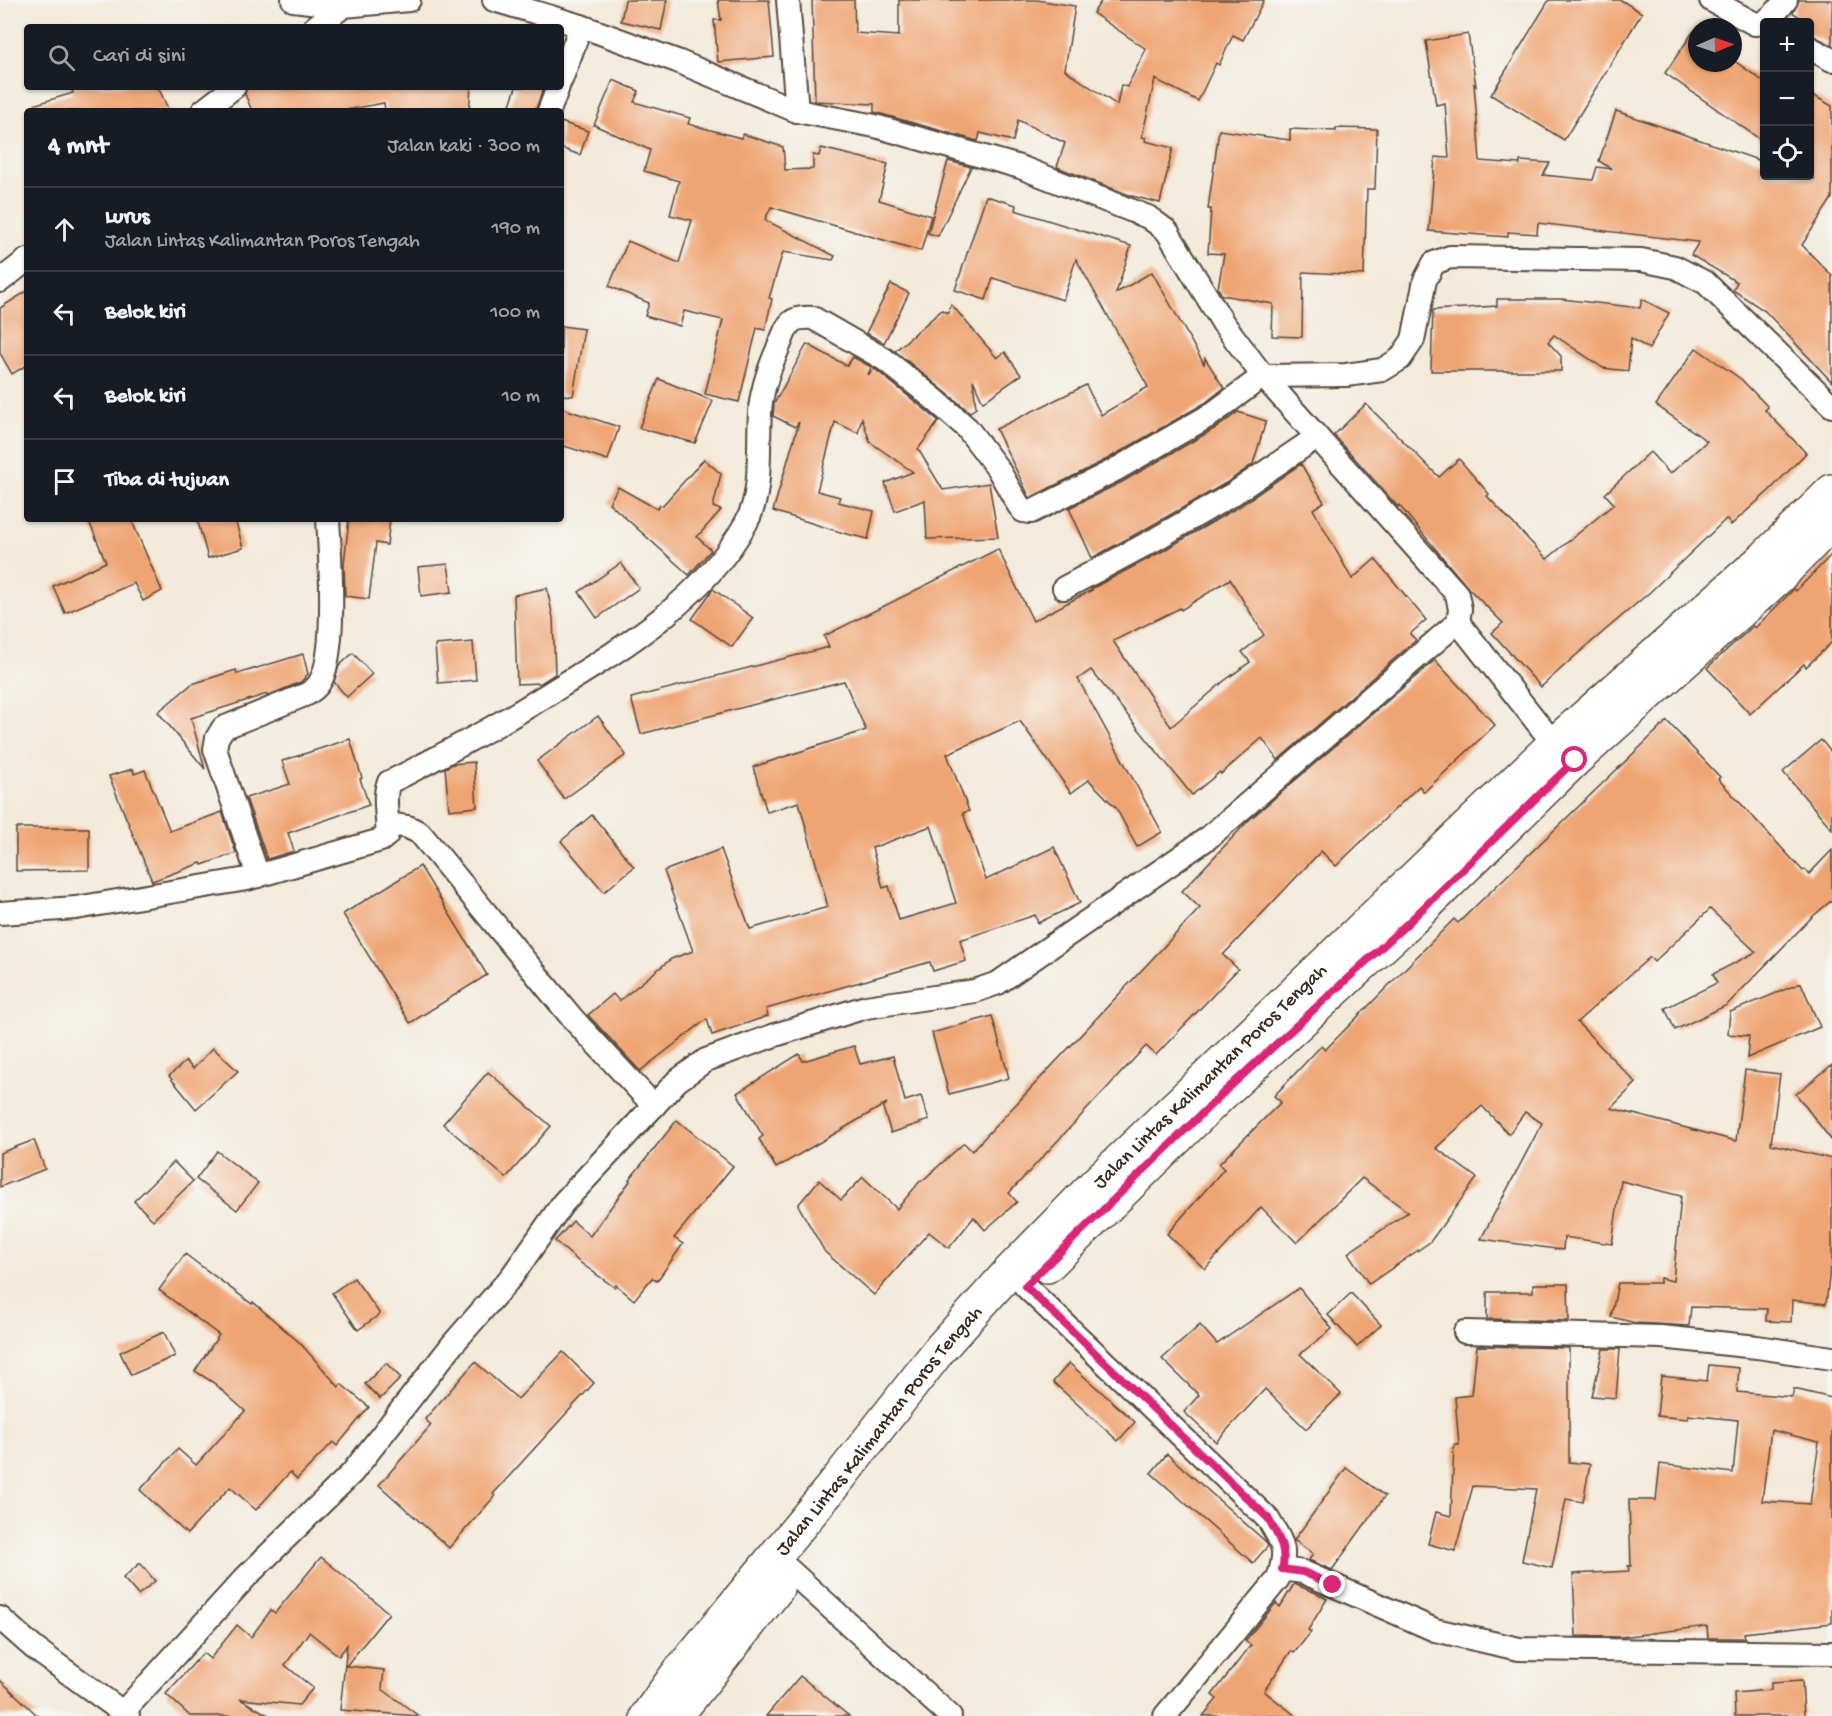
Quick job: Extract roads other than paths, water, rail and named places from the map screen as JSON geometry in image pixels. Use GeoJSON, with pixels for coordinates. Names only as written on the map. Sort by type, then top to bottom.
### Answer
{"type":"FeatureCollection","features":[{"type":"Feature","properties":{"kind":"main road","name":"Jalan Lintas Kalimantan Poros Tengah"},"geometry":{"type":"LineString","coordinates":[[676,1716],[783,1564],[840,1477],[940,1349],[1010,1271],[1095,1184],[1554,744],[1765,557],[1832,491]]}},
{"type":"Feature","properties":{"kind":"main road","name":"Jalan Lintas Kalimantan Poros Tengah"},"geometry":{"type":"LineString","coordinates":[[647,1716],[675,1677],[783,1564],[1025,1286],[1222,1094],[1410,921],[1575,760],[1779,577],[1832,523]]}},
{"type":"Feature","properties":{"kind":"street"},"geometry":{"type":"LineString","coordinates":[[293,0],[344,6],[409,0]]}},
{"type":"Feature","properties":{"kind":"street"},"geometry":{"type":"LineString","coordinates":[[0,1618],[34,1648],[126,1714],[246,1577],[352,1473],[452,1346],[513,1276],[563,1203],[677,1081],[706,1060],[775,1035],[866,1008],[975,991],[998,983],[1208,838],[1458,622],[1460,609],[1457,594],[1263,376],[1223,323],[1167,231],[1148,217],[1020,167],[875,126],[797,111],[677,61],[581,26],[494,0]]}},
{"type":"Feature","properties":{"kind":"street"},"geometry":{"type":"LineString","coordinates":[[788,0],[797,111]]}},
{"type":"Feature","properties":{"kind":"street"},"geometry":{"type":"LineString","coordinates":[[1711,0],[1755,24],[1760,23]]}},
{"type":"Feature","properties":{"kind":"street"},"geometry":{"type":"LineString","coordinates":[[1769,18],[1786,0]]}},
{"type":"Feature","properties":{"kind":"street"},"geometry":{"type":"LineString","coordinates":[[319,24],[344,6]]}},
{"type":"Feature","properties":{"kind":"street"},"geometry":{"type":"LineString","coordinates":[[564,72],[581,26]]}},
{"type":"Feature","properties":{"kind":"street"},"geometry":{"type":"LineString","coordinates":[[1814,51],[1832,60]]}},
{"type":"Feature","properties":{"kind":"street"},"geometry":{"type":"LineString","coordinates":[[207,108],[230,90]]}},
{"type":"Feature","properties":{"kind":"street"},"geometry":{"type":"LineString","coordinates":[[550,108],[557,90]]}},
{"type":"Feature","properties":{"kind":"street"},"geometry":{"type":"LineString","coordinates":[[0,913],[76,908],[247,879],[381,840],[387,835],[386,788],[389,782],[495,726],[659,621],[691,593],[724,555],[747,522],[756,498],[761,402],[768,370],[789,323],[800,317],[813,318],[884,358],[934,399],[967,428],[998,469],[1019,506],[1023,511],[1031,512],[1115,470],[1212,414],[1263,376],[1346,375],[1382,370],[1400,358],[1413,340],[1425,280],[1434,263],[1450,257],[1641,260],[1675,267],[1706,284],[1832,406]]}},
{"type":"Feature","properties":{"kind":"street"},"geometry":{"type":"LineString","coordinates":[[0,280],[24,262]]}},
{"type":"Feature","properties":{"kind":"street"},"geometry":{"type":"LineString","coordinates":[[1064,588],[1233,494],[1317,436]]}},
{"type":"Feature","properties":{"kind":"street"},"geometry":{"type":"LineString","coordinates":[[258,876],[215,748],[217,738],[224,729],[307,694],[318,685],[330,646],[331,568],[328,522]]}},
{"type":"Feature","properties":{"kind":"street"},"geometry":{"type":"LineString","coordinates":[[1458,622],[1554,744]]}},
{"type":"Feature","properties":{"kind":"street"},"geometry":{"type":"LineString","coordinates":[[388,824],[408,827],[420,833],[551,993],[654,1106]]}},
{"type":"Feature","properties":{"kind":"street"},"geometry":{"type":"LineString","coordinates":[[1025,1286],[1268,1518],[1281,1540],[1284,1560],[1278,1579],[1165,1716]]}},
{"type":"Feature","properties":{"kind":"street"},"geometry":{"type":"LineString","coordinates":[[1465,1332],[1661,1336],[1832,1358]]}},
{"type":"Feature","properties":{"kind":"street"},"geometry":{"type":"LineString","coordinates":[[783,1564],[950,1716]]}},
{"type":"Feature","properties":{"kind":"street"},"geometry":{"type":"LineString","coordinates":[[1282,1569],[1303,1572],[1435,1630],[1519,1649],[1832,1653]]}}]}
